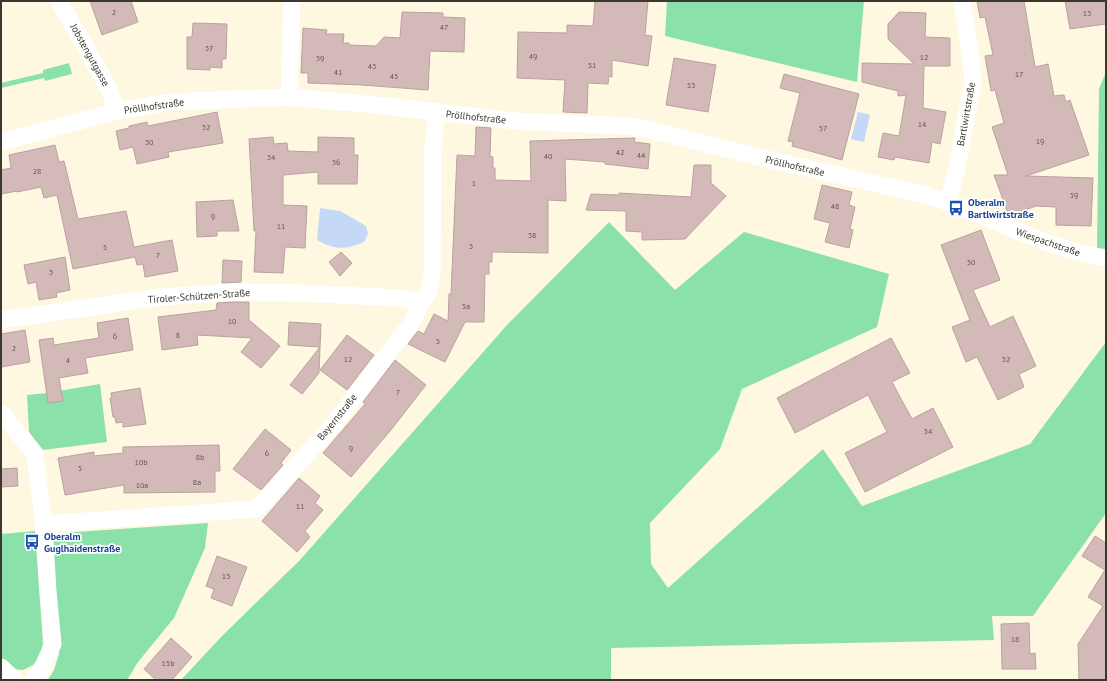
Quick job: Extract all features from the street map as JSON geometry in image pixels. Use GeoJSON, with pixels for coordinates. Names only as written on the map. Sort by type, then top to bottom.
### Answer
{"type":"FeatureCollection","features":[{"type":"Feature","properties":{"kind":"street","name":"Jobstengutgasse"},"geometry":{"type":"LineString","coordinates":[[59,1],[107,85],[118,111]]}},
{"type":"Feature","properties":{"kind":"street"},"geometry":{"type":"LineString","coordinates":[[289,97],[292,1]]}},
{"type":"Feature","properties":{"kind":"street","name":"Bartlwirtstraße"},"geometry":{"type":"LineString","coordinates":[[948,202],[956,172],[973,81],[962,1]]}},
{"type":"Feature","properties":{"kind":"street","name":"Pröllhofstraße"},"geometry":{"type":"LineString","coordinates":[[1,142],[118,111],[169,102],[289,97],[386,106],[515,121],[628,126],[926,195],[948,202]]}},
{"type":"Feature","properties":{"kind":"street","name":"Bayernstraße"},"geometry":{"type":"LineString","coordinates":[[44,524],[257,509],[332,426],[410,325],[429,290],[432,277],[433,146],[437,112]]}},
{"type":"Feature","properties":{"kind":"street","name":"Wiespachstraße"},"geometry":{"type":"LineString","coordinates":[[948,202],[1016,231],[1059,247],[1106,258]]}},
{"type":"Feature","properties":{"kind":"street","name":"Tiroler-Schützen-Straße"},"geometry":{"type":"LineString","coordinates":[[1,320],[161,297],[233,292],[401,298],[422,303]]}},
{"type":"Feature","properties":{"kind":"street"},"geometry":{"type":"LineString","coordinates":[[1,414],[35,454],[44,524],[53,644],[41,671],[33,680]]}},
{"type":"Feature","properties":{"kind":"street"},"geometry":{"type":"LineString","coordinates":[[1,667],[15,680]]}},
{"type":"Feature","properties":{"kind":"green space"},"geometry":{"type":"Polygon","coordinates":[[[667,1],[864,1],[857,82],[665,36],[667,1]]]}},
{"type":"Feature","properties":{"kind":"green space"},"geometry":{"type":"Polygon","coordinates":[[[69,63],[72,74],[45,81],[44,78],[1,88],[1,83],[43,73],[43,70],[69,63]]]}},
{"type":"Feature","properties":{"kind":"green space"},"geometry":{"type":"Polygon","coordinates":[[[1106,72],[1106,252],[1097,250],[1099,89],[1106,72]]]}},
{"type":"Feature","properties":{"kind":"green space"},"geometry":{"type":"Polygon","coordinates":[[[609,222],[675,290],[744,232],[889,274],[877,327],[742,389],[720,449],[650,523],[651,564],[668,588],[823,449],[862,506],[1030,444],[1106,342],[1106,513],[1033,616],[992,616],[994,640],[611,648],[611,680],[181,680],[222,636],[300,560],[507,325],[609,222]]]}},
{"type":"Feature","properties":{"kind":"green space"},"geometry":{"type":"Polygon","coordinates":[[[100,384],[107,442],[43,450],[29,432],[27,395],[100,384]]]}},
{"type":"Feature","properties":{"kind":"green space"},"geometry":{"type":"Polygon","coordinates":[[[208,523],[205,548],[174,618],[138,662],[127,680],[48,680],[54,670],[59,654],[53,542],[59,535],[76,532],[208,523]]]}},
{"type":"Feature","properties":{"kind":"green space"},"geometry":{"type":"Polygon","coordinates":[[[35,531],[43,644],[41,656],[33,665],[23,670],[12,669],[1,661],[1,534],[35,531]]]}},
{"type":"Feature","properties":{"kind":"water"},"geometry":{"type":"Polygon","coordinates":[[[858,112],[870,115],[864,142],[851,139],[858,112]]]}},
{"type":"Feature","properties":{"kind":"water"},"geometry":{"type":"Polygon","coordinates":[[[320,208],[340,211],[366,226],[368,234],[364,242],[346,248],[340,248],[329,246],[317,240],[320,208]]]}},
{"type":"Feature","properties":{"kind":"building"},"geometry":{"type":"Polygon","coordinates":[[[90,1],[131,1],[138,22],[102,35],[90,1]]]}},
{"type":"Feature","properties":{"kind":"building"},"geometry":{"type":"Polygon","coordinates":[[[595,1],[648,1],[645,35],[652,36],[648,66],[612,60],[612,77],[609,76],[608,84],[588,83],[587,113],[563,112],[565,80],[517,78],[518,32],[567,33],[567,25],[593,26],[595,1]]]}},
{"type":"Feature","properties":{"kind":"building"},"geometry":{"type":"Polygon","coordinates":[[[977,1],[1024,1],[1035,67],[1048,64],[1054,96],[1064,95],[1066,102],[1070,100],[1089,155],[1026,176],[1093,178],[1091,226],[1056,225],[1056,207],[1036,206],[1009,216],[994,175],[1008,175],[992,127],[1004,123],[995,90],[991,91],[985,56],[993,55],[985,17],[980,18],[977,1]]]}},
{"type":"Feature","properties":{"kind":"building"},"geometry":{"type":"Polygon","coordinates":[[[1065,1],[1106,1],[1106,24],[1070,29],[1065,1]]]}},
{"type":"Feature","properties":{"kind":"building"},"geometry":{"type":"Polygon","coordinates":[[[402,12],[443,13],[443,17],[465,18],[464,52],[430,51],[428,90],[308,83],[308,73],[301,73],[303,28],[327,30],[326,34],[344,34],[343,43],[349,43],[349,45],[376,46],[384,37],[400,38],[402,12]]]}},
{"type":"Feature","properties":{"kind":"building"},"geometry":{"type":"Polygon","coordinates":[[[899,12],[926,13],[925,37],[950,38],[950,66],[924,66],[923,108],[946,112],[940,144],[932,142],[929,163],[895,157],[894,160],[878,157],[883,133],[899,136],[906,95],[898,96],[898,91],[862,82],[862,63],[914,64],[888,39],[888,24],[899,12]]]}},
{"type":"Feature","properties":{"kind":"building"},"geometry":{"type":"Polygon","coordinates":[[[193,23],[227,24],[226,59],[222,59],[222,68],[210,67],[210,70],[187,69],[187,37],[192,37],[193,23]]]}},
{"type":"Feature","properties":{"kind":"building"},"geometry":{"type":"Polygon","coordinates":[[[674,58],[716,65],[708,112],[666,105],[674,58]]]}},
{"type":"Feature","properties":{"kind":"building"},"geometry":{"type":"Polygon","coordinates":[[[784,74],[859,94],[842,160],[792,146],[793,142],[788,141],[800,93],[780,88],[784,74]]]}},
{"type":"Feature","properties":{"kind":"building"},"geometry":{"type":"Polygon","coordinates":[[[217,112],[223,143],[168,152],[169,157],[137,164],[133,147],[120,150],[116,131],[147,122],[148,126],[217,112]]]}},
{"type":"Feature","properties":{"kind":"building"},"geometry":{"type":"Polygon","coordinates":[[[476,127],[491,128],[490,156],[493,157],[495,180],[531,181],[530,141],[635,138],[634,142],[650,144],[648,169],[605,164],[605,162],[565,159],[566,201],[548,200],[548,253],[492,252],[492,262],[489,262],[489,274],[485,274],[484,322],[465,322],[445,362],[408,344],[418,331],[424,334],[434,314],[448,321],[449,294],[451,294],[457,155],[475,156],[476,127]]]}},
{"type":"Feature","properties":{"kind":"building"},"geometry":{"type":"Polygon","coordinates":[[[273,137],[274,144],[287,143],[288,151],[318,152],[318,137],[354,138],[354,155],[358,155],[357,184],[318,184],[318,172],[283,175],[283,205],[307,206],[305,248],[285,247],[283,273],[254,272],[256,231],[254,231],[249,139],[273,137]]]}},
{"type":"Feature","properties":{"kind":"building"},"geometry":{"type":"Polygon","coordinates":[[[55,145],[59,162],[64,161],[78,219],[126,211],[134,247],[172,240],[178,271],[145,277],[143,264],[137,265],[135,257],[73,269],[57,195],[44,198],[41,187],[1,194],[1,170],[11,168],[9,155],[55,145]]]}},
{"type":"Feature","properties":{"kind":"building"},"geometry":{"type":"Polygon","coordinates":[[[694,165],[711,165],[711,183],[726,196],[685,239],[642,240],[642,232],[626,231],[626,211],[586,210],[591,194],[619,195],[619,193],[691,197],[694,165]]]}},
{"type":"Feature","properties":{"kind":"building"},"geometry":{"type":"Polygon","coordinates":[[[822,185],[852,192],[849,205],[855,207],[850,229],[853,230],[849,248],[825,242],[830,223],[814,219],[822,185]]]}},
{"type":"Feature","properties":{"kind":"building"},"geometry":{"type":"Polygon","coordinates":[[[233,200],[239,231],[217,231],[217,236],[197,237],[196,202],[233,200]]]}},
{"type":"Feature","properties":{"kind":"building"},"geometry":{"type":"Polygon","coordinates":[[[981,230],[1000,280],[973,290],[990,327],[1013,316],[1036,366],[1019,374],[1024,387],[998,400],[977,357],[966,362],[952,327],[970,320],[941,245],[981,230]]]}},
{"type":"Feature","properties":{"kind":"building"},"geometry":{"type":"Polygon","coordinates":[[[341,252],[352,263],[340,276],[329,262],[341,252]]]}},
{"type":"Feature","properties":{"kind":"building"},"geometry":{"type":"Polygon","coordinates":[[[65,257],[70,290],[56,293],[57,297],[39,300],[36,282],[28,284],[24,265],[65,257]]]}},
{"type":"Feature","properties":{"kind":"building"},"geometry":{"type":"Polygon","coordinates":[[[223,260],[242,261],[241,282],[222,283],[223,260]]]}},
{"type":"Feature","properties":{"kind":"building"},"geometry":{"type":"Polygon","coordinates":[[[249,302],[249,320],[280,346],[261,368],[241,352],[252,338],[197,335],[198,345],[162,350],[158,317],[216,310],[217,303],[249,302]]]}},
{"type":"Feature","properties":{"kind":"building"},"geometry":{"type":"Polygon","coordinates":[[[128,318],[133,350],[85,358],[88,373],[59,378],[63,401],[48,403],[39,340],[53,338],[54,345],[99,338],[97,323],[128,318]]]}},
{"type":"Feature","properties":{"kind":"building"},"geometry":{"type":"Polygon","coordinates":[[[289,322],[321,324],[320,347],[288,345],[289,322]]]}},
{"type":"Feature","properties":{"kind":"building"},"geometry":{"type":"Polygon","coordinates":[[[25,330],[30,362],[1,367],[1,334],[25,330]]]}},
{"type":"Feature","properties":{"kind":"building"},"geometry":{"type":"Polygon","coordinates":[[[347,335],[374,355],[347,390],[320,370],[347,335]]]}},
{"type":"Feature","properties":{"kind":"building"},"geometry":{"type":"Polygon","coordinates":[[[891,338],[910,373],[892,382],[912,419],[933,408],[953,447],[865,492],[845,453],[887,432],[868,395],[795,433],[777,398],[891,338]]]}},
{"type":"Feature","properties":{"kind":"building"},"geometry":{"type":"Polygon","coordinates":[[[320,347],[319,373],[302,394],[290,385],[320,347]]]}},
{"type":"Feature","properties":{"kind":"building"},"geometry":{"type":"Polygon","coordinates":[[[395,360],[426,385],[351,477],[323,453],[365,404],[363,402],[395,360]]]}},
{"type":"Feature","properties":{"kind":"building"},"geometry":{"type":"Polygon","coordinates":[[[140,388],[146,424],[123,427],[123,422],[116,423],[115,417],[113,417],[110,398],[112,398],[111,393],[140,388]]]}},
{"type":"Feature","properties":{"kind":"building"},"geometry":{"type":"Polygon","coordinates":[[[265,429],[291,450],[281,463],[283,465],[261,490],[233,469],[265,429]]]}},
{"type":"Feature","properties":{"kind":"building"},"geometry":{"type":"Polygon","coordinates":[[[219,445],[220,471],[215,471],[215,492],[124,493],[124,485],[65,495],[58,458],[94,452],[94,456],[123,453],[123,447],[219,445]]]}},
{"type":"Feature","properties":{"kind":"building"},"geometry":{"type":"Polygon","coordinates":[[[17,468],[18,486],[1,487],[1,469],[17,468]]]}},
{"type":"Feature","properties":{"kind":"building"},"geometry":{"type":"Polygon","coordinates":[[[299,478],[320,496],[315,503],[323,510],[305,531],[310,537],[297,552],[262,521],[299,478]]]}},
{"type":"Feature","properties":{"kind":"building"},"geometry":{"type":"Polygon","coordinates":[[[1095,536],[1106,543],[1106,680],[1079,680],[1078,644],[1103,606],[1088,597],[1105,570],[1082,556],[1095,536]]]}},
{"type":"Feature","properties":{"kind":"building"},"geometry":{"type":"Polygon","coordinates":[[[217,556],[247,567],[232,606],[211,598],[214,589],[206,586],[217,556]]]}},
{"type":"Feature","properties":{"kind":"building"},"geometry":{"type":"Polygon","coordinates":[[[1029,623],[1030,654],[1035,653],[1036,669],[1002,669],[1001,624],[1029,623]]]}},
{"type":"Feature","properties":{"kind":"building"},"geometry":{"type":"Polygon","coordinates":[[[171,638],[192,657],[172,680],[156,680],[144,669],[171,638]]]}},
{"type":"Feature","properties":{"kind":"place","name":"Oberalm Bartlwirtstraße"},"geometry":{"type":"Point","coordinates":[956,208]}},
{"type":"Feature","properties":{"kind":"place","name":"Oberalm Guglhaidenstraße"},"geometry":{"type":"Point","coordinates":[32,542]}}]}
